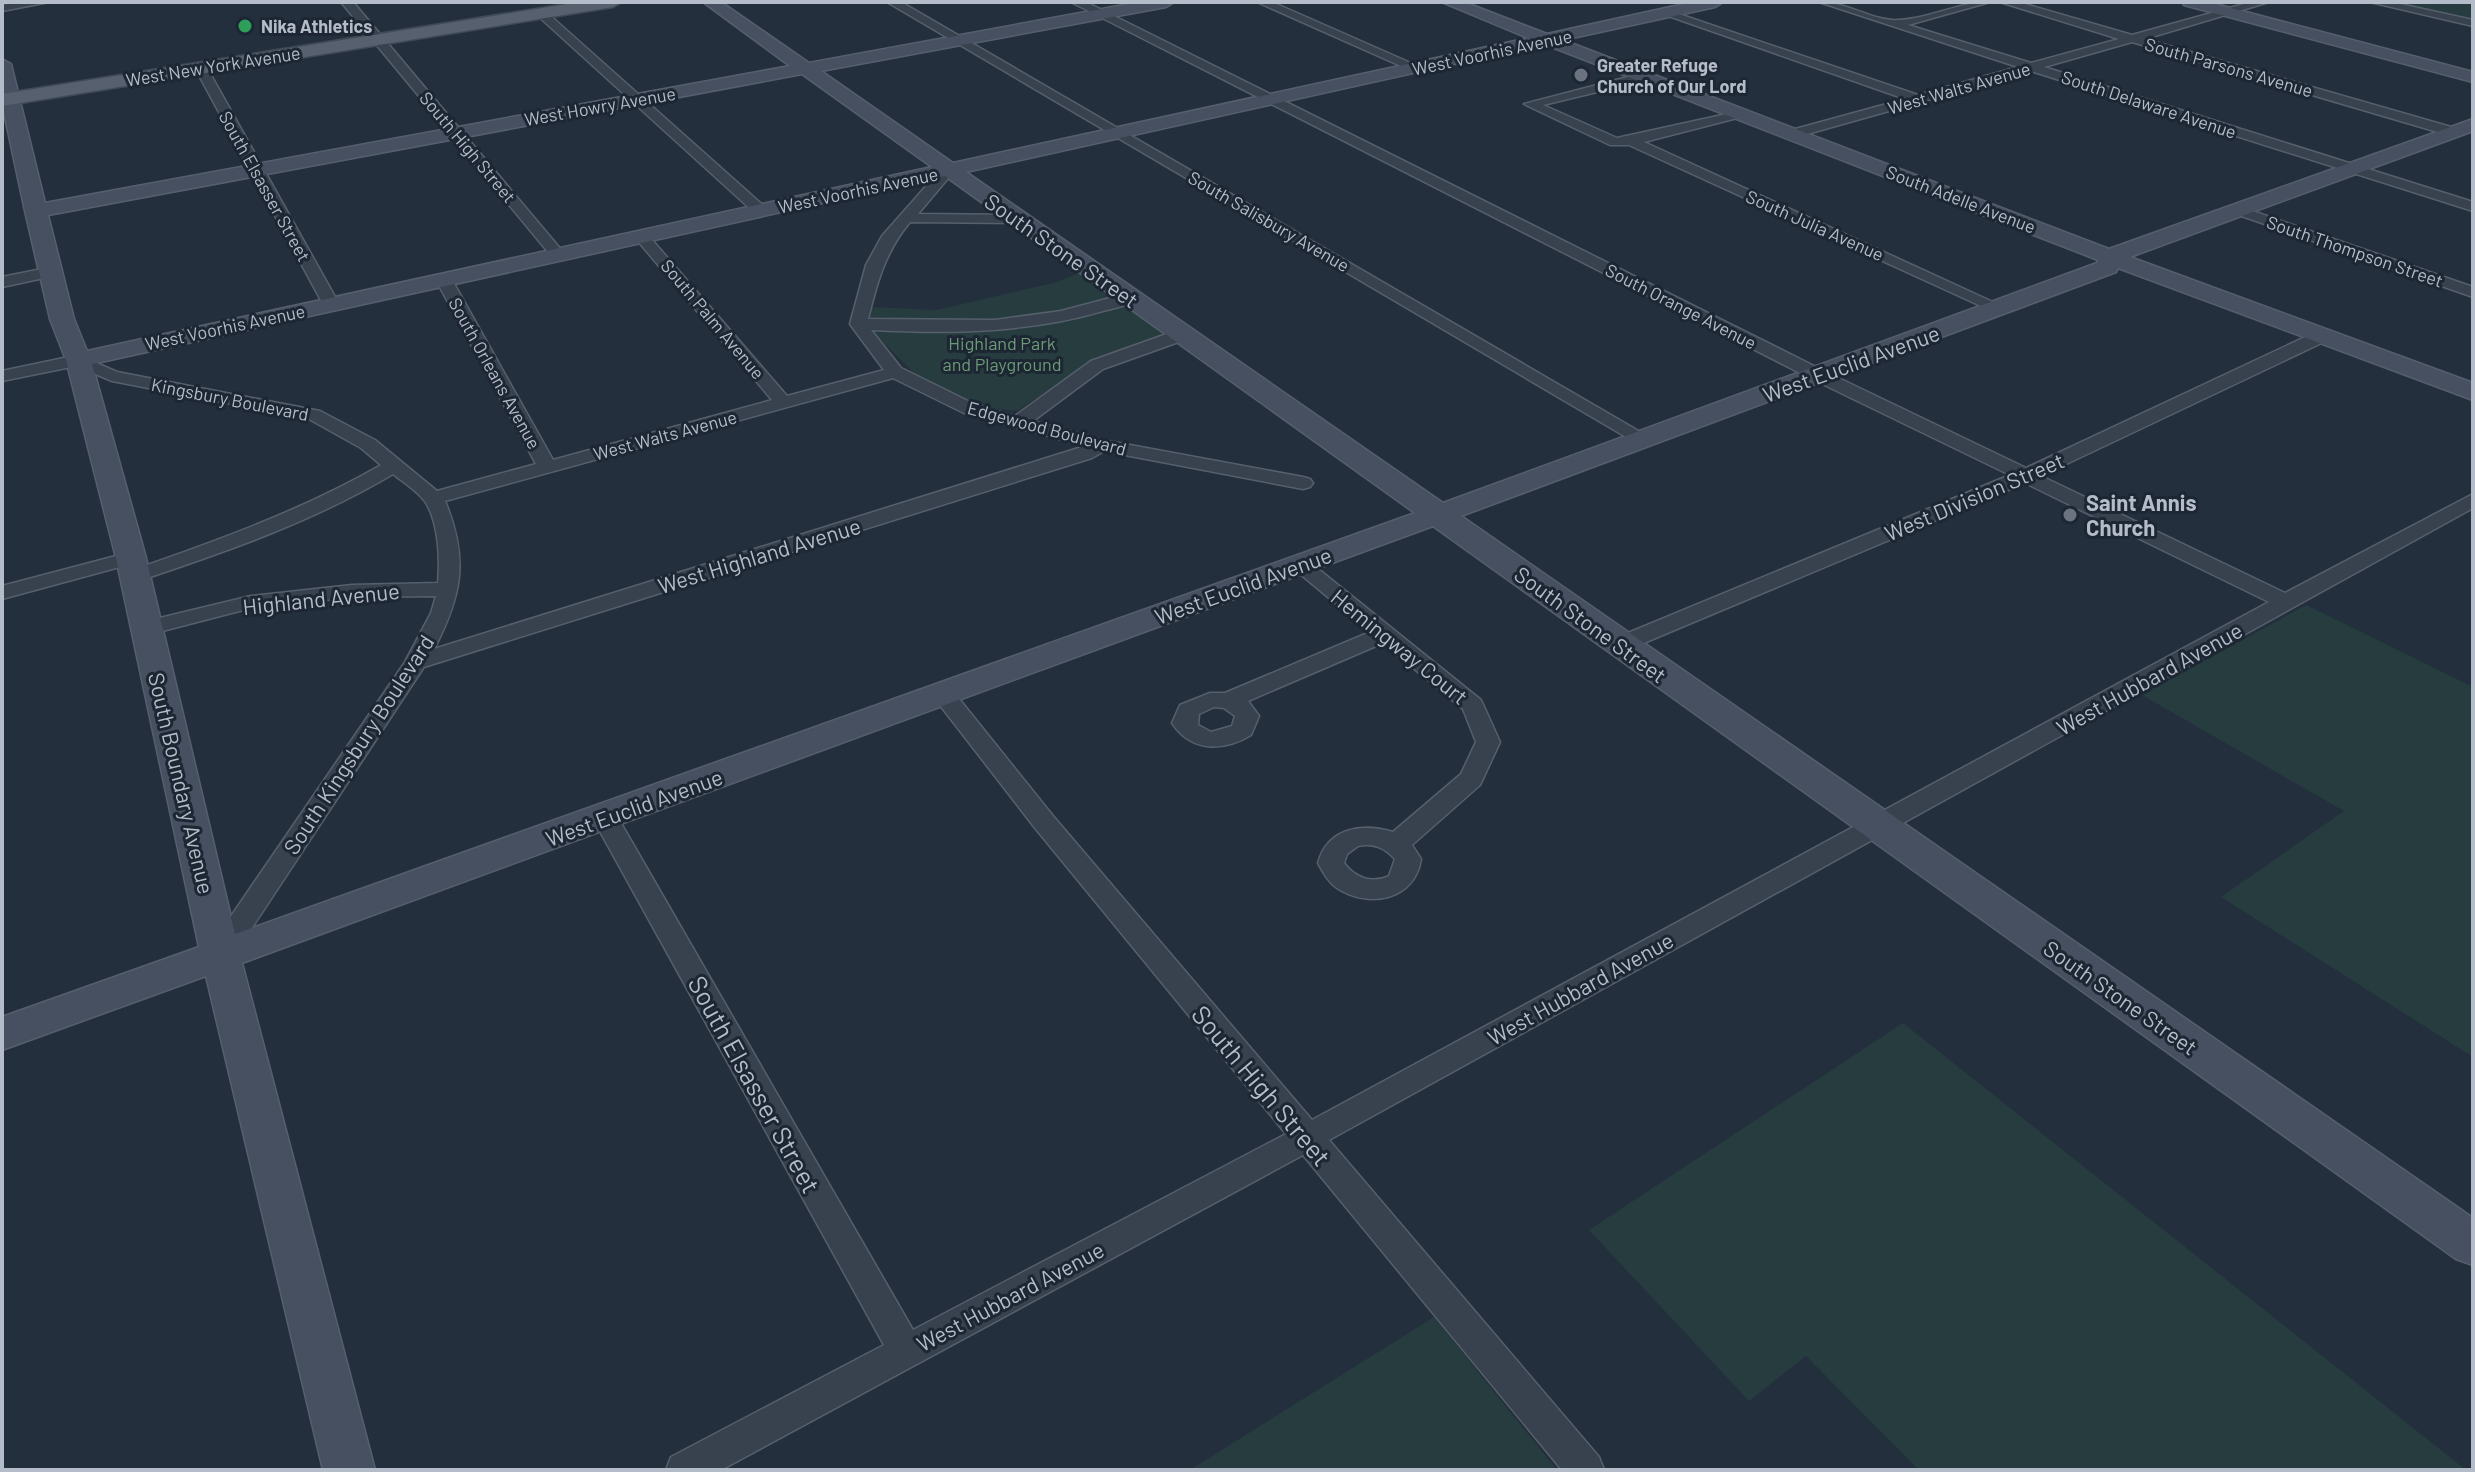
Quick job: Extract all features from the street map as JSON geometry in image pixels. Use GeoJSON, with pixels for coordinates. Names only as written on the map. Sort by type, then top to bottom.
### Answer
{"type":"FeatureCollection","features":[{"type":"Feature","properties":{"kind":"main road","name":"West New York Avenue"},"geometry":{"type":"LineString","coordinates":[[6,99],[613,2]]}},
{"type":"Feature","properties":{"kind":"street"},"geometry":{"type":"LineString","coordinates":[[2,8],[43,2]]}},
{"type":"Feature","properties":{"kind":"street","name":"South High Street"},"geometry":{"type":"LineString","coordinates":[[347,2],[558,255]]}},
{"type":"Feature","properties":{"kind":"street","name":"South Stone Street"},"geometry":{"type":"LineString","coordinates":[[711,2],[1440,514],[1619,645],[2473,1244]]}},
{"type":"Feature","properties":{"kind":"street","name":"South Salisbury Avenue"},"geometry":{"type":"LineString","coordinates":[[893,2],[1645,440]]}},
{"type":"Feature","properties":{"kind":"street","name":"South Orange Avenue"},"geometry":{"type":"LineString","coordinates":[[1077,2],[1818,375],[2288,603]]}},
{"type":"Feature","properties":{"kind":"street","name":"West Howry Avenue"},"geometry":{"type":"LineString","coordinates":[[35,211],[1166,2]]}},
{"type":"Feature","properties":{"kind":"street"},"geometry":{"type":"LineString","coordinates":[[1263,2],[1416,68]]}},
{"type":"Feature","properties":{"kind":"street","name":"West Voorhis Avenue"},"geometry":{"type":"LineString","coordinates":[[2,376],[1715,2]]}},
{"type":"Feature","properties":{"kind":"street","name":"South Delaware Avenue"},"geometry":{"type":"LineString","coordinates":[[1825,2],[2473,207]]}},
{"type":"Feature","properties":{"kind":"street"},"geometry":{"type":"LineString","coordinates":[[1895,24],[1984,2]]}},
{"type":"Feature","properties":{"kind":"street","name":"South Parsons Avenue"},"geometry":{"type":"LineString","coordinates":[[2006,2],[2463,128]]}},
{"type":"Feature","properties":{"kind":"street"},"geometry":{"type":"LineString","coordinates":[[2190,2],[2473,77]]}},
{"type":"Feature","properties":{"kind":"street","name":"West Walts Avenue"},"geometry":{"type":"LineString","coordinates":[[1793,134],[2263,2]]}},
{"type":"Feature","properties":{"kind":"street"},"geometry":{"type":"LineString","coordinates":[[2376,2],[2473,23]]}},
{"type":"Feature","properties":{"kind":"street","name":"South Adelle Avenue"},"geometry":{"type":"LineString","coordinates":[[1461,3],[1643,77],[2109,257],[2473,392]]}},
{"type":"Feature","properties":{"kind":"street"},"geometry":{"type":"LineString","coordinates":[[541,13],[761,211]]}},
{"type":"Feature","properties":{"kind":"street"},"geometry":{"type":"LineString","coordinates":[[1666,13],[1918,99]]}},
{"type":"Feature","properties":{"kind":"street","name":"South Boundary Avenue"},"geometry":{"type":"LineString","coordinates":[[2,64],[6,99],[62,319],[78,360],[132,567],[220,954],[349,1470]]}},
{"type":"Feature","properties":{"kind":"street","name":"South Elsasser Street"},"geometry":{"type":"LineString","coordinates":[[201,68],[331,304]]}},
{"type":"Feature","properties":{"kind":"street"},"geometry":{"type":"LineString","coordinates":[[1643,77],[1530,104],[1615,142],[1631,141],[1740,113]]}},
{"type":"Feature","properties":{"kind":"street","name":"West Euclid Avenue"},"geometry":{"type":"LineString","coordinates":[[2,1034],[1645,440],[2108,267],[2109,257],[2463,128]]}},
{"type":"Feature","properties":{"kind":"street","name":"South Julia Avenue"},"geometry":{"type":"LineString","coordinates":[[1631,141],[2000,309]]}},
{"type":"Feature","properties":{"kind":"street"},"geometry":{"type":"LineString","coordinates":[[948,170],[890,236],[874,265],[858,324],[939,329],[1026,325],[1086,313],[1129,298]]}},
{"type":"Feature","properties":{"kind":"street","name":"South Thompson Street"},"geometry":{"type":"LineString","coordinates":[[2238,210],[2473,292]]}},
{"type":"Feature","properties":{"kind":"street"},"geometry":{"type":"LineString","coordinates":[[906,218],[1020,219]]}},
{"type":"Feature","properties":{"kind":"street","name":"South Palm Avenue"},"geometry":{"type":"LineString","coordinates":[[642,237],[783,402]]}},
{"type":"Feature","properties":{"kind":"street"},"geometry":{"type":"LineString","coordinates":[[2,282],[52,272]]}},
{"type":"Feature","properties":{"kind":"street","name":"South Orleans Avenue"},"geometry":{"type":"LineString","coordinates":[[444,280],[547,467]]}},
{"type":"Feature","properties":{"kind":"street","name":"Edgewood Boulevard"},"geometry":{"type":"LineString","coordinates":[[858,324],[895,372],[972,410],[1101,445],[1303,483]]}},
{"type":"Feature","properties":{"kind":"street"},"geometry":{"type":"LineString","coordinates":[[1019,422],[1097,365],[1181,335]]}},
{"type":"Feature","properties":{"kind":"street","name":"West Division Street"},"geometry":{"type":"LineString","coordinates":[[1619,645],[2025,476],[2324,335]]}},
{"type":"Feature","properties":{"kind":"street","name":"Kingsbury Boulevard"},"geometry":{"type":"LineString","coordinates":[[78,360],[112,376],[314,415],[368,444],[396,464],[438,508]]}},
{"type":"Feature","properties":{"kind":"street","name":"West Walts Avenue"},"geometry":{"type":"LineString","coordinates":[[438,508],[547,467],[895,372]]}},
{"type":"Feature","properties":{"kind":"street","name":"West Highland Avenue"},"geometry":{"type":"LineString","coordinates":[[416,662],[1085,454],[1101,445]]}},
{"type":"Feature","properties":{"kind":"street"},"geometry":{"type":"LineString","coordinates":[[2,593],[132,567],[285,520],[364,484],[396,464]]}},
{"type":"Feature","properties":{"kind":"street","name":"West Hubbard Avenue"},"geometry":{"type":"LineString","coordinates":[[684,1470],[1306,1138],[2473,500]]}},
{"type":"Feature","properties":{"kind":"street","name":"South Kingsbury Boulevard"},"geometry":{"type":"LineString","coordinates":[[220,954],[416,662],[442,613],[450,562],[438,508]]}},
{"type":"Feature","properties":{"kind":"street","name":"Hemingway Court"},"geometry":{"type":"LineString","coordinates":[[1300,564],[1473,705],[1488,742],[1471,779],[1396,844]]}},
{"type":"Feature","properties":{"kind":"street","name":"Highland Avenue"},"geometry":{"type":"LineString","coordinates":[[147,628],[251,602],[352,591],[448,589]]}},
{"type":"Feature","properties":{"kind":"street"},"geometry":{"type":"LineString","coordinates":[[1228,701],[1387,633]]}},
{"type":"Feature","properties":{"kind":"street","name":"South High Street"},"geometry":{"type":"LineString","coordinates":[[944,695],[1044,822],[1586,1470]]}},
{"type":"Feature","properties":{"kind":"street","name":"South Elsasser Street"},"geometry":{"type":"LineString","coordinates":[[605,817],[906,1351]]}},
{"type":"Feature","properties":{"kind":"green space"},"geometry":{"type":"Polygon","coordinates":[[[2383,2],[2473,2],[2473,20],[2469,21],[2383,2]]]}},
{"type":"Feature","properties":{"kind":"green space","name":"Highland Park and Playground"},"geometry":{"type":"Polygon","coordinates":[[[1084,271],[1168,333],[1089,363],[1017,411],[976,407],[918,377],[878,337],[868,319],[871,307],[937,310],[1057,282],[1084,271]]]}},
{"type":"Feature","properties":{"kind":"green space"},"geometry":{"type":"Polygon","coordinates":[[[2306,605],[2473,687],[2473,1057],[2221,897],[2344,811],[2142,695],[2306,605]]]}},
{"type":"Feature","properties":{"kind":"green space"},"geometry":{"type":"Polygon","coordinates":[[[1903,1023],[2466,1470],[1919,1470],[1806,1356],[1749,1401],[1589,1230],[1903,1023]]]}},
{"type":"Feature","properties":{"kind":"green space"},"geometry":{"type":"Polygon","coordinates":[[[1434,1317],[1557,1470],[1190,1470],[1434,1317]]]}},
{"type":"Feature","properties":{"kind":"place","name":"Nika Athletics"},"geometry":{"type":"Point","coordinates":[245,26]}},
{"type":"Feature","properties":{"kind":"place","name":"Greater Refuge Church of Our Lord"},"geometry":{"type":"Point","coordinates":[1581,75]}},
{"type":"Feature","properties":{"kind":"place","name":"Saint Annis Church"},"geometry":{"type":"Point","coordinates":[2070,515]}}]}
